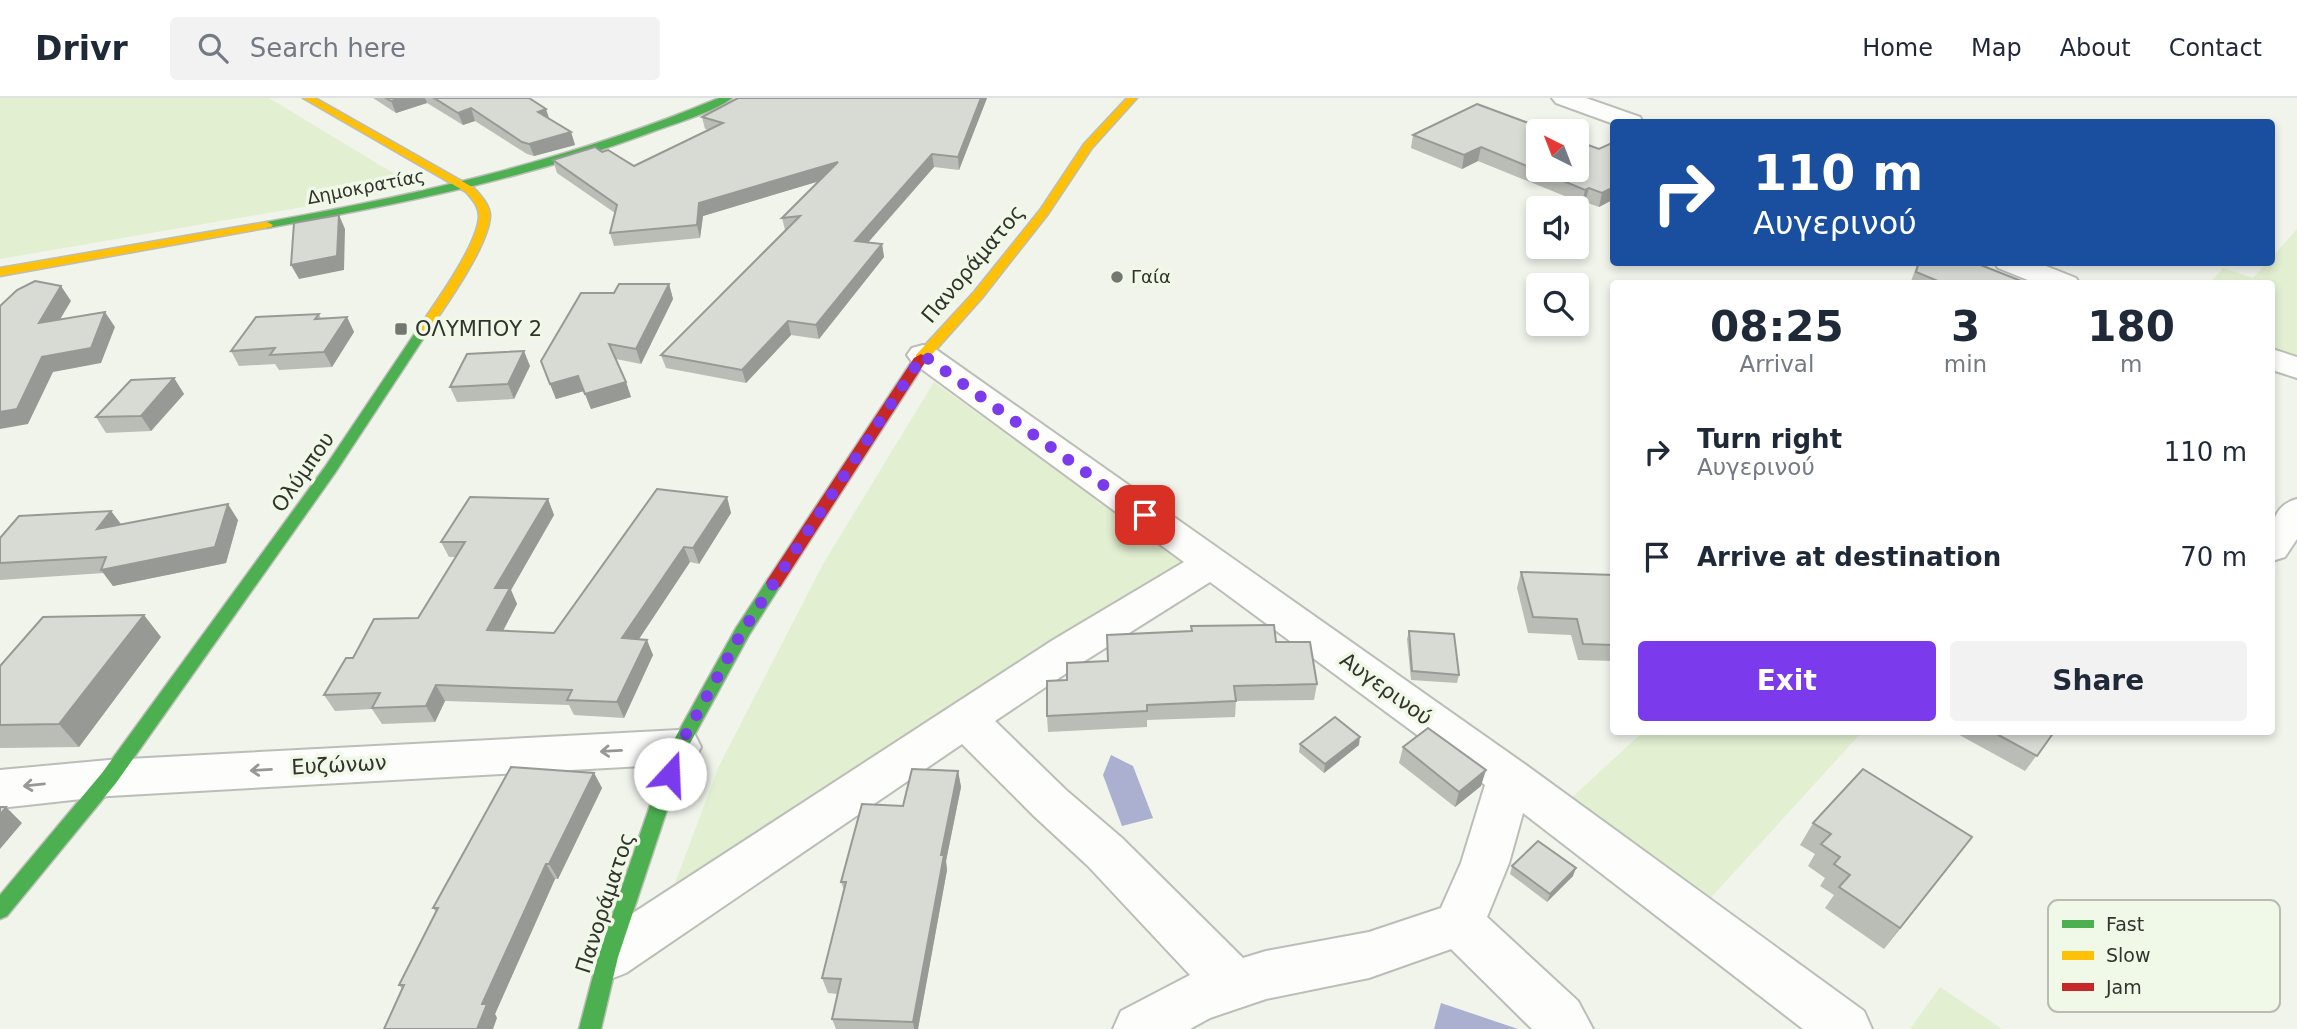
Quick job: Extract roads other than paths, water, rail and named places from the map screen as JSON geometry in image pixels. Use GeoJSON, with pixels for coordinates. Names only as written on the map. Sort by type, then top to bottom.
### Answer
{"type":"FeatureCollection","features":[{"type":"Feature","properties":{"kind":"street","name":"Ολύμπου"},"geometry":{"type":"LineString","coordinates":[[0,910],[109,778],[323,481],[444,299],[477,238],[485,217],[479,199],[466,187],[308,98]]}},
{"type":"Feature","properties":{"kind":"street","name":"Δημοκρατίας"},"geometry":{"type":"LineString","coordinates":[[0,272],[466,187],[609,146],[680,120],[727,98]]}},
{"type":"Feature","properties":{"kind":"street","name":"Πανοράματος"},"geometry":{"type":"LineString","coordinates":[[590,1029],[608,957],[679,747],[742,632],[923,355],[986,284],[1044,212],[1088,146],[1132,98]]}},
{"type":"Feature","properties":{"kind":"street"},"geometry":{"type":"LineString","coordinates":[[1564,98],[1623,119]]}},
{"type":"Feature","properties":{"kind":"street"},"geometry":{"type":"LineString","coordinates":[[2019,266],[2055,280]]}},
{"type":"Feature","properties":{"kind":"street","name":"Αυγερινού"},"geometry":{"type":"LineString","coordinates":[[923,355],[1510,778],[1845,1029]]}},
{"type":"Feature","properties":{"kind":"street"},"geometry":{"type":"LineString","coordinates":[[2275,360],[2297,368]]}},
{"type":"Feature","properties":{"kind":"street"},"geometry":{"type":"LineString","coordinates":[[2275,544],[2297,512]]}},
{"type":"Feature","properties":{"kind":"street"},"geometry":{"type":"LineString","coordinates":[[608,957],[1068,652],[1212,563]]}},
{"type":"Feature","properties":{"kind":"street"},"geometry":{"type":"LineString","coordinates":[[966,720],[1050,803],[1105,852],[1234,985]]}},
{"type":"Feature","properties":{"kind":"street","name":"Ευζώνων"},"geometry":{"type":"LineString","coordinates":[[0,789],[109,778],[679,747]]}},
{"type":"Feature","properties":{"kind":"street"},"geometry":{"type":"LineString","coordinates":[[1140,1029],[1195,998],[1234,985],[1266,975],[1369,955],[1459,924],[1485,863],[1510,778]]}},
{"type":"Feature","properties":{"kind":"street"},"geometry":{"type":"LineString","coordinates":[[1459,924],[1559,1019],[1566,1029]]}},
{"type":"Feature","properties":{"kind":"water"},"geometry":{"type":"Polygon","coordinates":[[[1111,755],[1133,766],[1153,818],[1122,826],[1103,775],[1111,755]]]}},
{"type":"Feature","properties":{"kind":"water"},"geometry":{"type":"Polygon","coordinates":[[[1441,1003],[1518,1029],[1434,1029],[1441,1003]]]}},
{"type":"Feature","properties":{"kind":"place","name":"Γαία"},"geometry":{"type":"Point","coordinates":[1117,277]}},
{"type":"Feature","properties":{"kind":"place","name":"ΟΛΥΜΠΟΥ 2"},"geometry":{"type":"Point","coordinates":[401,329]}}]}
